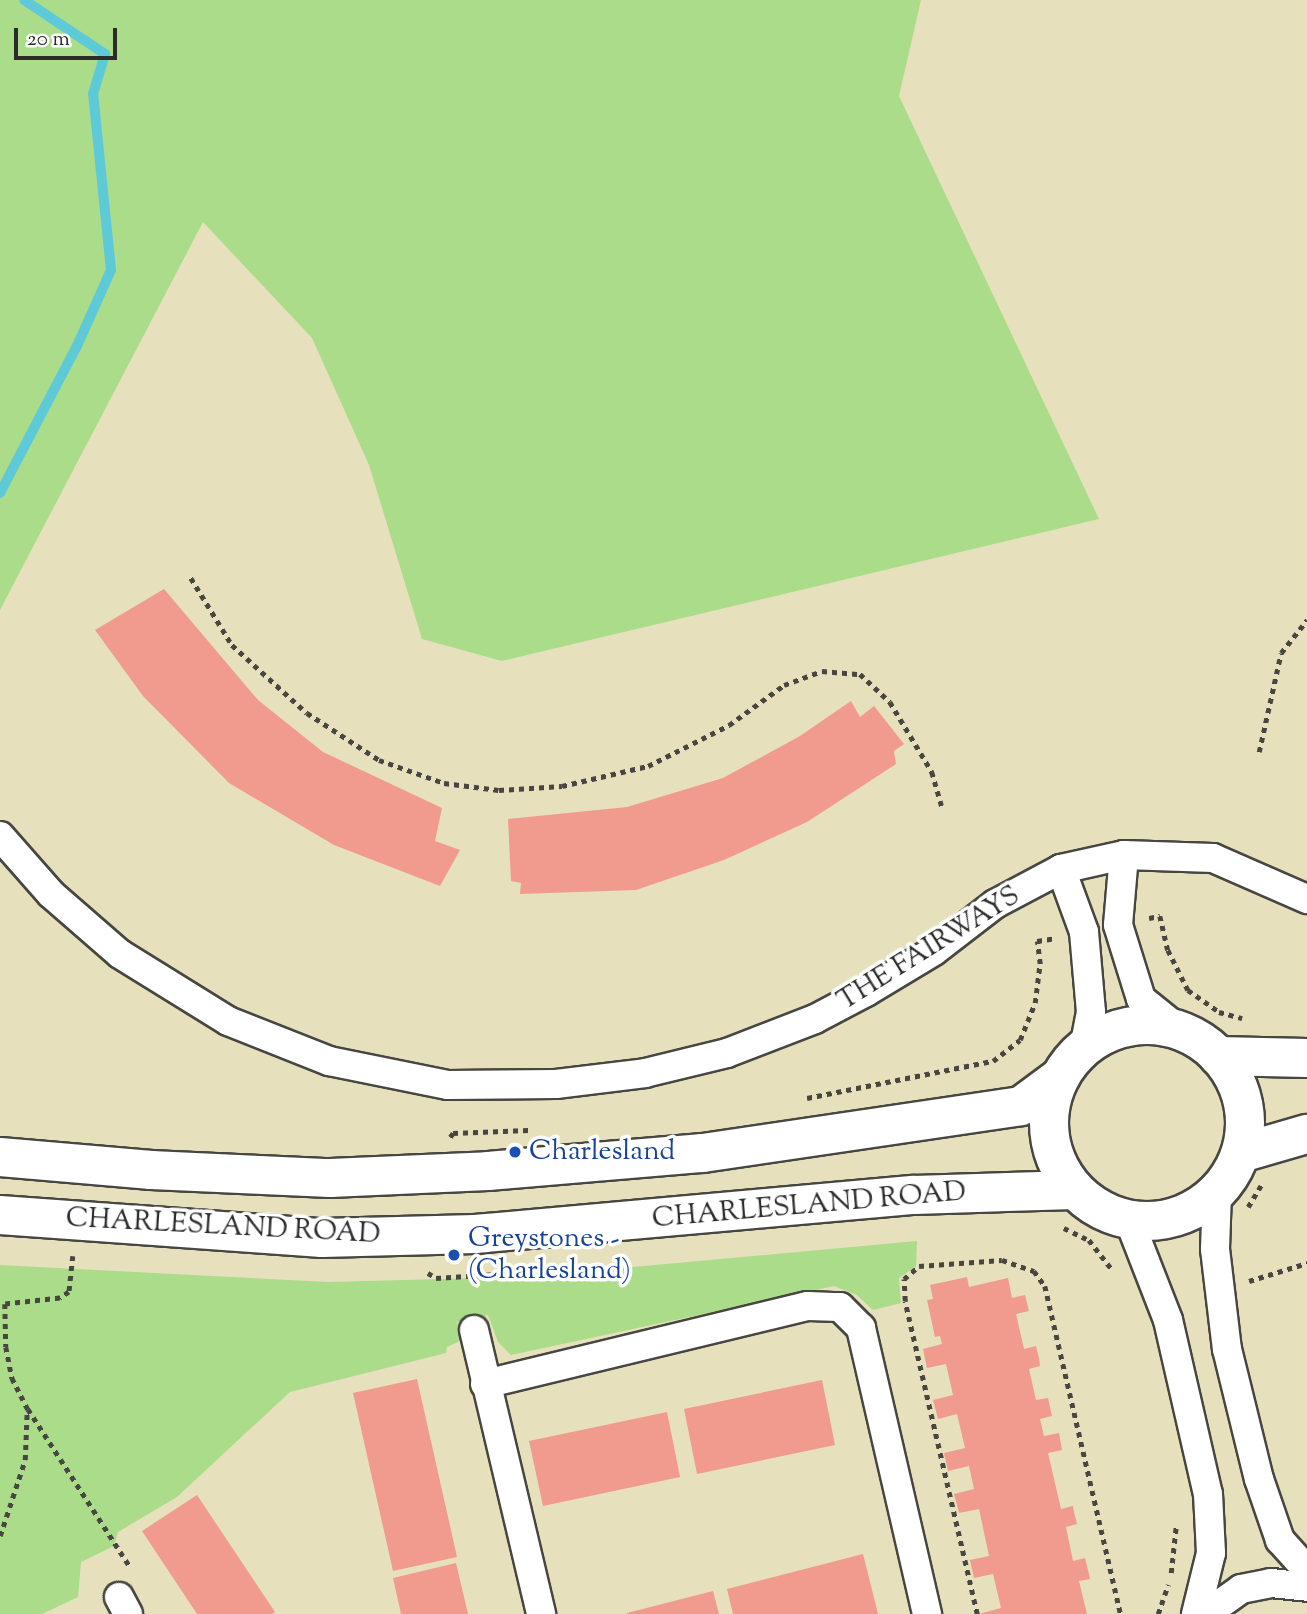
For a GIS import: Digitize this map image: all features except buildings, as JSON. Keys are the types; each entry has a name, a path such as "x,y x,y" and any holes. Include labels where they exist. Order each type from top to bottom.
{"main road":[{"path":"1254,1164 1244,1108 1232,1074 1219,1056 1181,1031 1157,1025 1124,1027 1084,1047 1060,1076 1049,1124 1055,1157 1074,1189 1106,1212 1129,1220 1169,1219 1195,1209 1229,1206 1254,1164 1307,1134"},
{"path":"1219,1056 1307,1058"},
{"name":"CHARLESLAND ROAD","path":"0,1157 151,1170 330,1178 488,1171 703,1153 1021,1106 1060,1076"},
{"name":"CHARLESLAND ROAD","path":"0,1215 322,1238 475,1234 914,1195 1074,1189"}],"street":[{"name":"THE FAIRWAYS","path":"0,836 51,894 120,954 228,1021 329,1061 448,1085 555,1084 645,1073 727,1053 815,1019 866,992 934,951 995,904 1061,869 1124,855 1213,858 1307,899"},
{"path":"1124,855 1118,925 1141,999 1181,1031"},
{"path":"1061,869 1084,932 1091,1012 1084,1047"},
{"path":"1229,1206 1214,1249 1227,1349 1259,1479 1280,1540 1307,1570"},
{"path":"1129,1220 1168,1320 1208,1494 1211,1553 1196,1614"},
{"path":"485,1384 808,1306 840,1307 860,1328 927,1614"},
{"path":"474,1330 541,1614"},
{"path":"1206,1614 1241,1589 1271,1583 1307,1587"}],"path":[{"path":"191,578 232,645 307,713 379,760 444,783 499,790 562,786 648,766 729,725 784,685 822,671 860,674 890,702 932,772 942,808"},
{"path":"1259,752 1281,653 1307,620"},
{"path":"1229,1206 1254,1164"},
{"path":"74,1250 69,1292 60,1298 5,1304 8,1357 27,1409 142,1586 124,1606"},
{"path":"977,1614 905,1301 904,1279 919,1266 1002,1260 1034,1271 1045,1286 1121,1614"},
{"path":"1245,1282 1307,1264"},
{"path":"1244,1270 1245,1291"},
{"path":"0,1535 25,1460 27,1409"}],"green space":[{"path":"0,0 921,0 899,96 1099,519 502,661 422,639 369,465 312,338 203,222 0,610"},
{"path":"917,1241 916,1266 899,1278 901,1303 873,1310 857,1295 834,1286 511,1355 498,1342 488,1315 457,1322 460,1341 447,1347 446,1353 290,1392 177,1497 118,1532 114,1546 81,1562 78,1597 42,1614 0,1614 0,1265 328,1282 524,1277"}],"waterway":[{"path":"0,493 77,346 111,270 93,94 105,54 24,0"}],"place":[{"name":"Charlesland","path":"515,1152"},
{"name":"Greystones - (Charlesland)","path":"454,1255"}]}
